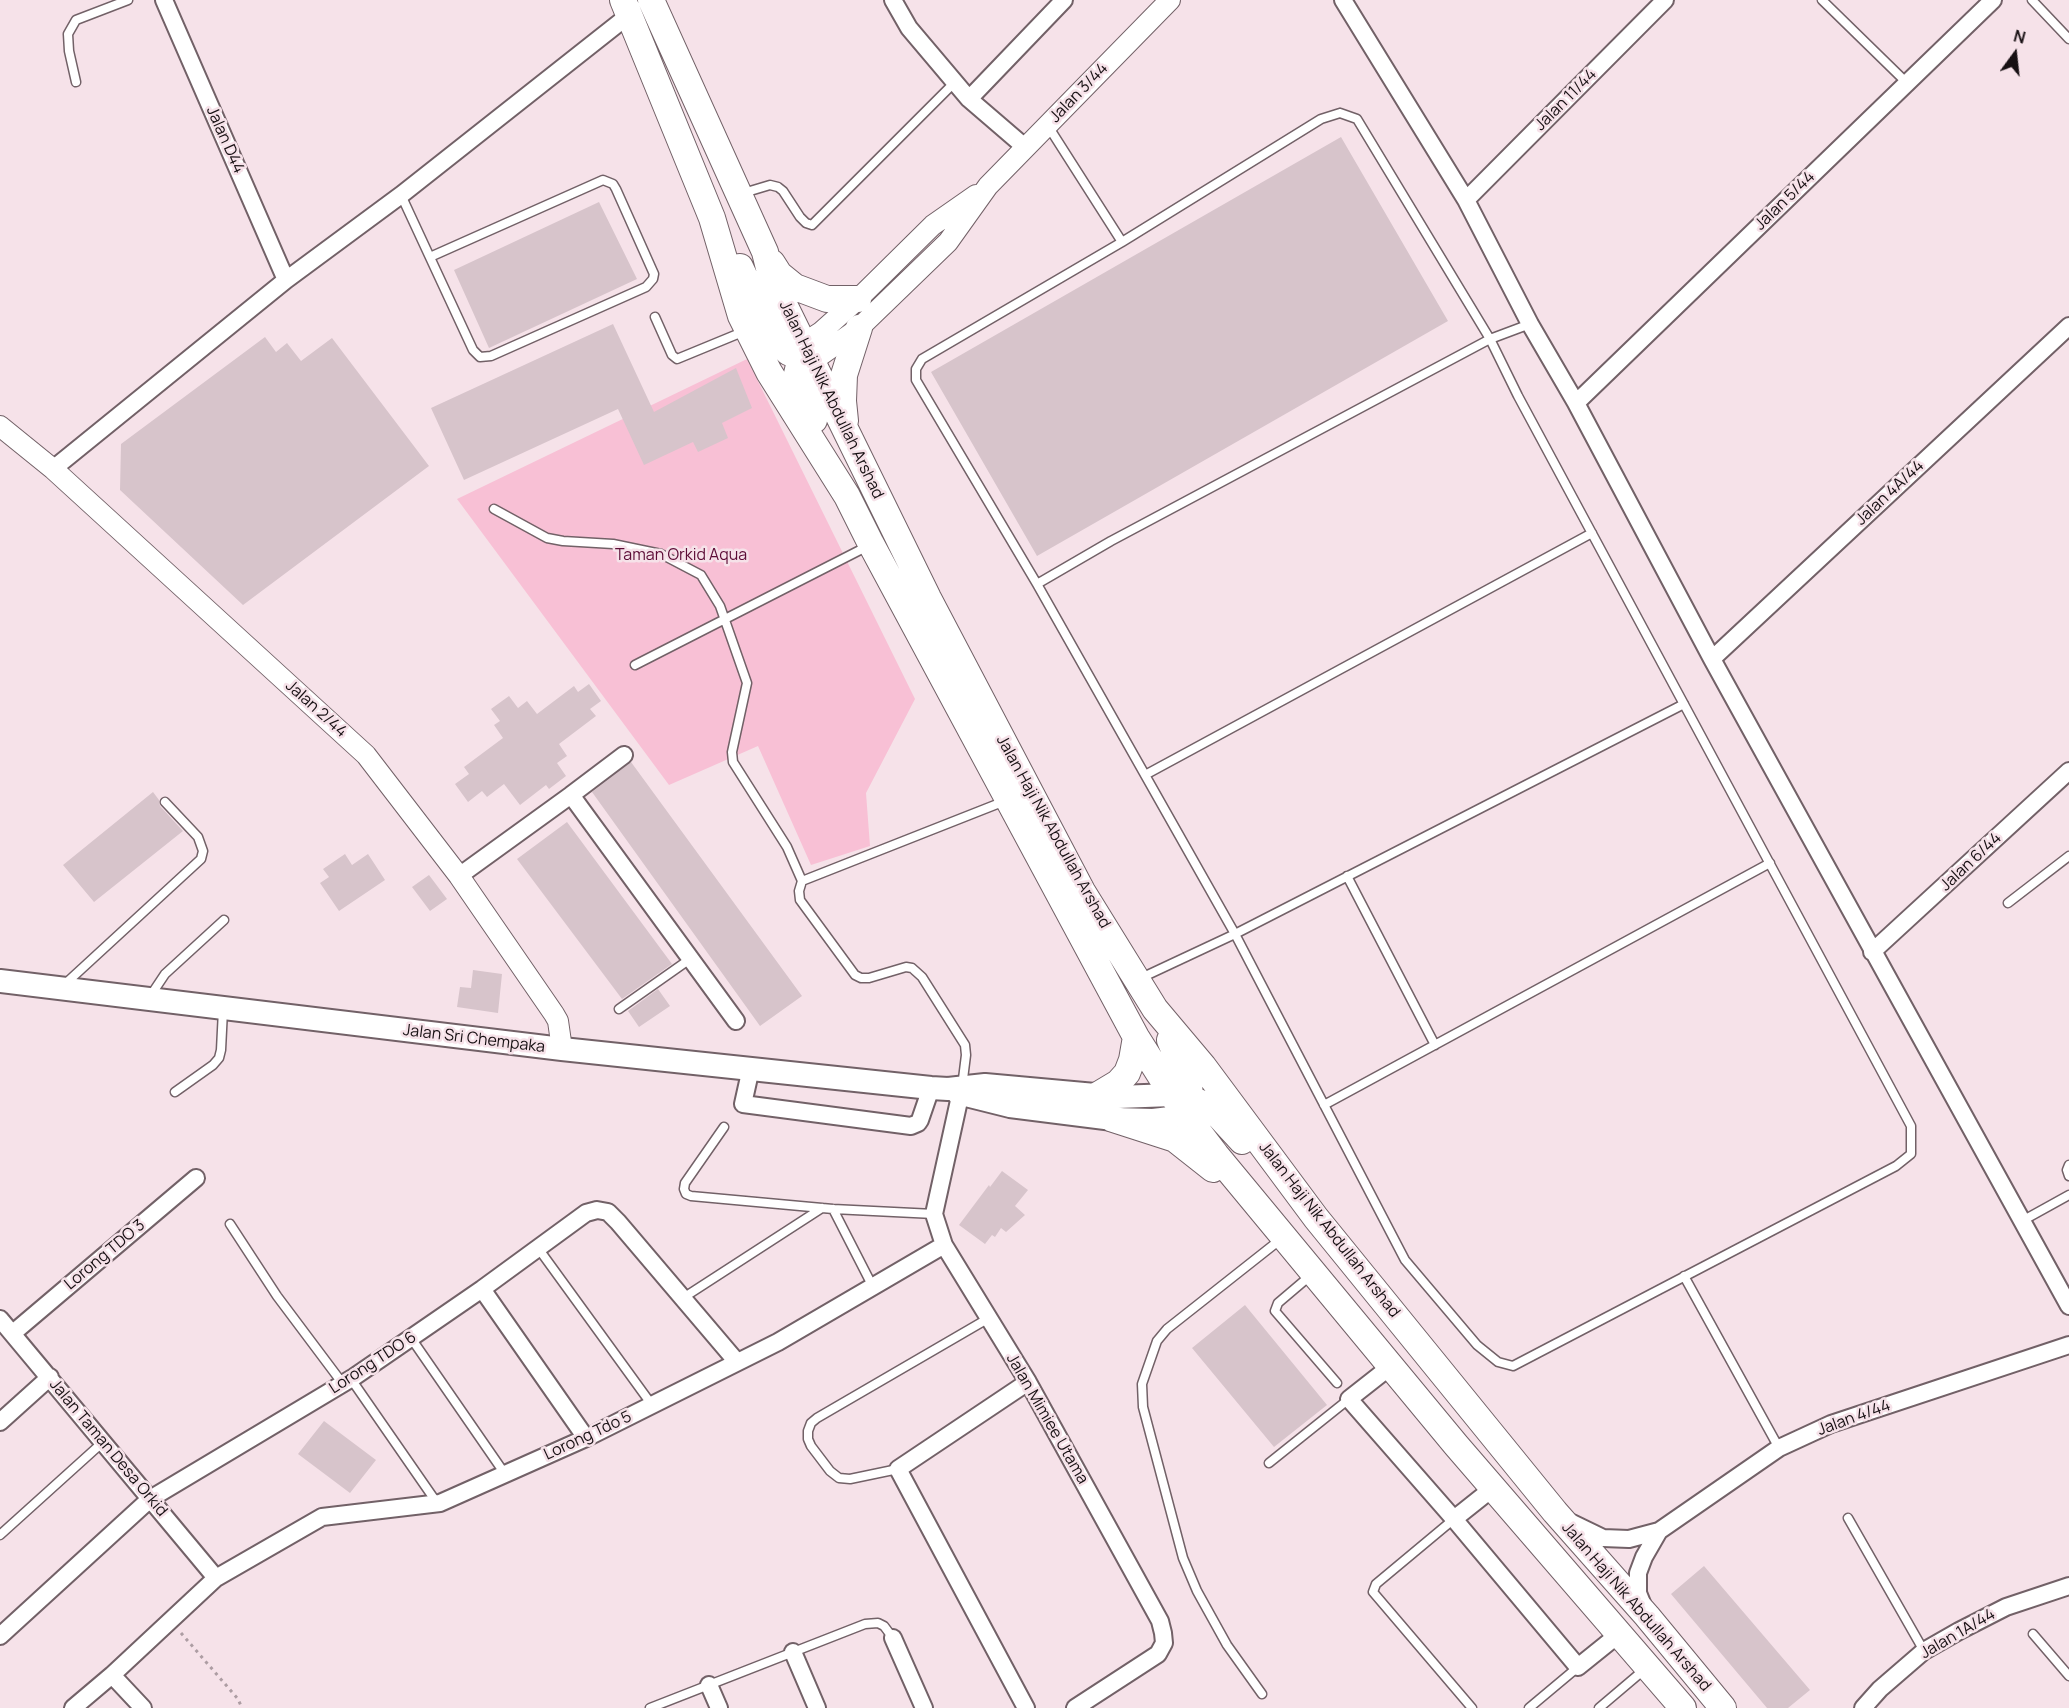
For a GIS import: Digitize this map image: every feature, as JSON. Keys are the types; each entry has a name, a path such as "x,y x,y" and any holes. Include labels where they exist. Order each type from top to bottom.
{"main road":[{"name":"Jalan Haji Nik Abdullah Arshad","path":"651,0 765,252 772,280 805,354 928,598 1082,891 1155,1009 1203,1066 1316,1218 1555,1512 1647,1616 1723,1708"},
{"name":"Jalan Haji Nik Abdullah Arshad","path":"626,8 712,218 741,316 769,372 847,496 1136,1037 1257,1206 1493,1488 1683,1708"},
{"path":"712,218 727,239 769,329 788,352 805,354 797,374 802,395 817,427 837,482"},
{"path":"765,252 779,274 795,287 827,299 858,299"},
{"path":"847,436 843,400 844,375 859,328"},
{"name":"Jalan Sri Chempaka","path":"0,981 562,1049 950,1089"},
{"path":"950,1089 1010,1106 1113,1119 1170,1118 1182,1102 1189,1084 1155,1009"},
{"path":"1098,1095 1118,1083 1127,1072 1132,1060 1136,1037"},
{"path":"950,1089 985,1085 1011,1086 1182,1102 1219,1116 1316,1218"},
{"path":"1113,1119 1175,1139 1257,1206"}],"street":[{"name":"Jalan D44","path":"164,0 286,280"},
{"path":"893,0 909,28 969,99 1026,148"},
{"path":"969,99 1064,0"},
{"name":"Jalan 3/44","path":"805,354 859,328 948,242 988,186 1170,0"},
{"path":"1343,0 1466,200 1530,324 1576,403 1712,659 2069,1306"},
{"name":"Jalan 11/44","path":"1466,200 1665,0"},
{"name":"Jalan 5/44","path":"1576,403 1994,0"},
{"path":"53,470 286,280 401,195 626,8"},
{"name":"Jalan 3/44","path":"805,354 821,332 933,225 988,186"},
{"name":"Jalan 4A/44","path":"1712,659 2069,326"},
{"name":"Jalan 2/44","path":"0,426 53,470 366,755 459,876 554,1014 558,1021 562,1049"},
{"path":"459,876 624,755"},
{"name":"Jalan 6/44","path":"1872,952 2069,771"},
{"path":"571,795 736,1022"},
{"path":"751,1068 743,1104 911,1126 918,1123 950,1089"},
{"path":"934,1214 950,1089"},
{"name":"Lorong TDO 3","path":"13,1333 196,1178"},
{"name":"Lorong TDO 6","path":"0,1636 150,1499 347,1382 482,1289 586,1213 597,1210 608,1212 683,1298"},
{"name":"Jalan Mimiee Utama","path":"934,1214 944,1245 1028,1383 1160,1622 1164,1643 1158,1654 1075,1708"},
{"name":"Lorong Tdo 5","path":"73,1708 112,1675 216,1578 321,1517 437,1503 505,1474 586,1438 778,1342 944,1245"},
{"path":"482,1289 586,1438"},
{"path":"683,1298 737,1362"},
{"name":"Jalan Taman Desa Orkid","path":"0,1319 216,1578"},
{"name":"Jalan 4/44","path":"1659,1531 1779,1448 1831,1424 2069,1345"},
{"path":"1390,1366 1349,1399 1454,1519 1578,1668 1619,1634"},
{"path":"0,1422 50,1377"},
{"path":"1026,1708 898,1469 1028,1383"},
{"path":"1454,1519 1493,1488"},
{"path":"1555,1512 1582,1529 1603,1538 1629,1539 1659,1531"},
{"path":"1647,1616 1638,1593 1638,1573 1659,1531"},
{"name":"Jalan 1A/44","path":"1863,1708 1880,1689 1924,1651 1959,1630 2006,1607 2069,1586"},
{"path":"893,1638 924,1708"},
{"path":"793,1652 817,1708"},
{"path":"112,1675 143,1708"},
{"path":"709,1685 719,1708"}],"lane":[{"path":"76,82 69,51 68,34 76,20 128,0"},
{"path":"1821,0 1907,83"},
{"path":"2031,0 2069,39"},
{"path":"739,194 770,185 778,187 800,217 812,225 954,82"},
{"path":"1340,113 1357,118 1490,339 1518,396 1911,1126 1911,1154 1896,1166 1513,1366 1498,1362 1477,1345 1405,1260 1235,934 1037,584 916,380 916,369 922,359 1122,242 1322,119 1340,113"},
{"path":"1047,126 1122,242"},
{"path":"401,195 473,350 480,357 486,358 646,287 654,274 616,189 613,184 603,180 430,257"},
{"path":"655,316 672,355 677,359 748,330"},
{"path":"1037,584 1121,536 1490,339 1530,324"},
{"path":"494,509 547,538 613,544 664,554 701,575 720,606 747,687 732,752 733,762 787,847 802,881 799,896 802,904 855,975 869,978 906,967 912,968 922,977 965,1045 966,1066 950,1089"},
{"path":"1145,775 1592,533"},
{"path":"635,665 871,544"},
{"path":"1137,979 1235,934 1684,704"},
{"path":"802,881 1008,800"},
{"path":"62,987 201,859 203,851 198,837 165,802"},
{"path":"2008,903 2069,856"},
{"path":"1324,1106 1770,863"},
{"path":"1347,876 1435,1045"},
{"path":"149,998 165,974 224,920"},
{"path":"619,1009 690,959"},
{"path":"175,1092 213,1065 219,1058 223,1007"},
{"path":"724,1127 685,1183 686,1194 833,1209 934,1214"},
{"path":"2069,1164 2067,1170 2069,1176"},
{"path":"2022,1221 2069,1195"},
{"path":"683,1298 822,1208"},
{"path":"833,1209 873,1287"},
{"path":"230,1224 277,1296 347,1382 437,1503"},
{"path":"1262,1694 1227,1645 1197,1591 1184,1557 1143,1407 1142,1384 1157,1341 1167,1329 1283,1237"},
{"path":"538,1248 652,1405"},
{"path":"1313,1273 1278,1303 1275,1311 1337,1383"},
{"path":"1684,1276 1779,1448"},
{"path":"898,1469 850,1479 839,1478 830,1471 808,1439 811,1424 817,1418 988,1318"},
{"path":"411,1338 505,1474"},
{"path":"1269,1463 1349,1399"},
{"path":"0,1535 103,1442"},
{"path":"1848,1518 1924,1651"},
{"path":"1454,1519 1376,1584 1373,1592 1472,1708"},
{"path":"650,1708 872,1622 884,1626 893,1638"},
{"path":"2033,1634 2069,1676"},
{"path":"1599,1708 1647,1667"},
{"path":"1529,1708 1578,1668"}],"path":[{"path":"170,1621 238,1699 242,1708"}],"green space":[{"name":"Taman Orkid Aqua","path":"747,359 915,699 866,793 870,846 811,865 758,746 669,785 457,499"}],"building":[{"path":"1341,137 1448,321 1037,556 931,372"},
{"path":"599,202 637,279 489,348 454,270"},
{"path":"613,324 654,412 736,368 752,408 722,423 728,438 698,452 693,442 644,465 618,409 464,480 431,408"},
{"path":"265,337 276,352 287,343 301,361 332,338 429,466 243,605 120,490 121,444"},
{"path":"589,684 601,701 590,709 596,716 559,744 567,756 557,763 566,776 549,789 546,785 520,805 504,784 487,797 482,791 468,802 455,784 469,774 464,767 503,738 494,725 500,721 491,709 509,696 518,708 527,701 537,714 574,686 578,692"},
{"path":"631,762 802,996 760,1026 592,792"},
{"path":"153,792 160,806 183,831 94,902 63,865"},
{"path":"567,822 672,964 622,999 517,859"},
{"path":"345,854 352,865 368,854 385,880 339,911 320,883 329,877 323,869"},
{"path":"429,875 447,899 430,911 412,887"},
{"path":"473,970 502,974 498,1013 457,1007 460,987 471,988"},
{"path":"658,989 670,1006 639,1027 628,1011"},
{"path":"1002,1171 1028,1190 1015,1206 1025,1215 1006,1232 1001,1228 995,1237 992,1235 985,1244 959,1225"},
{"path":"1245,1305 1327,1405 1274,1447 1192,1348"},
{"path":"324,1421 376,1460 350,1493 298,1454"},
{"path":"1704,1566 1810,1690 1788,1708 1767,1708 1671,1594"}]}
